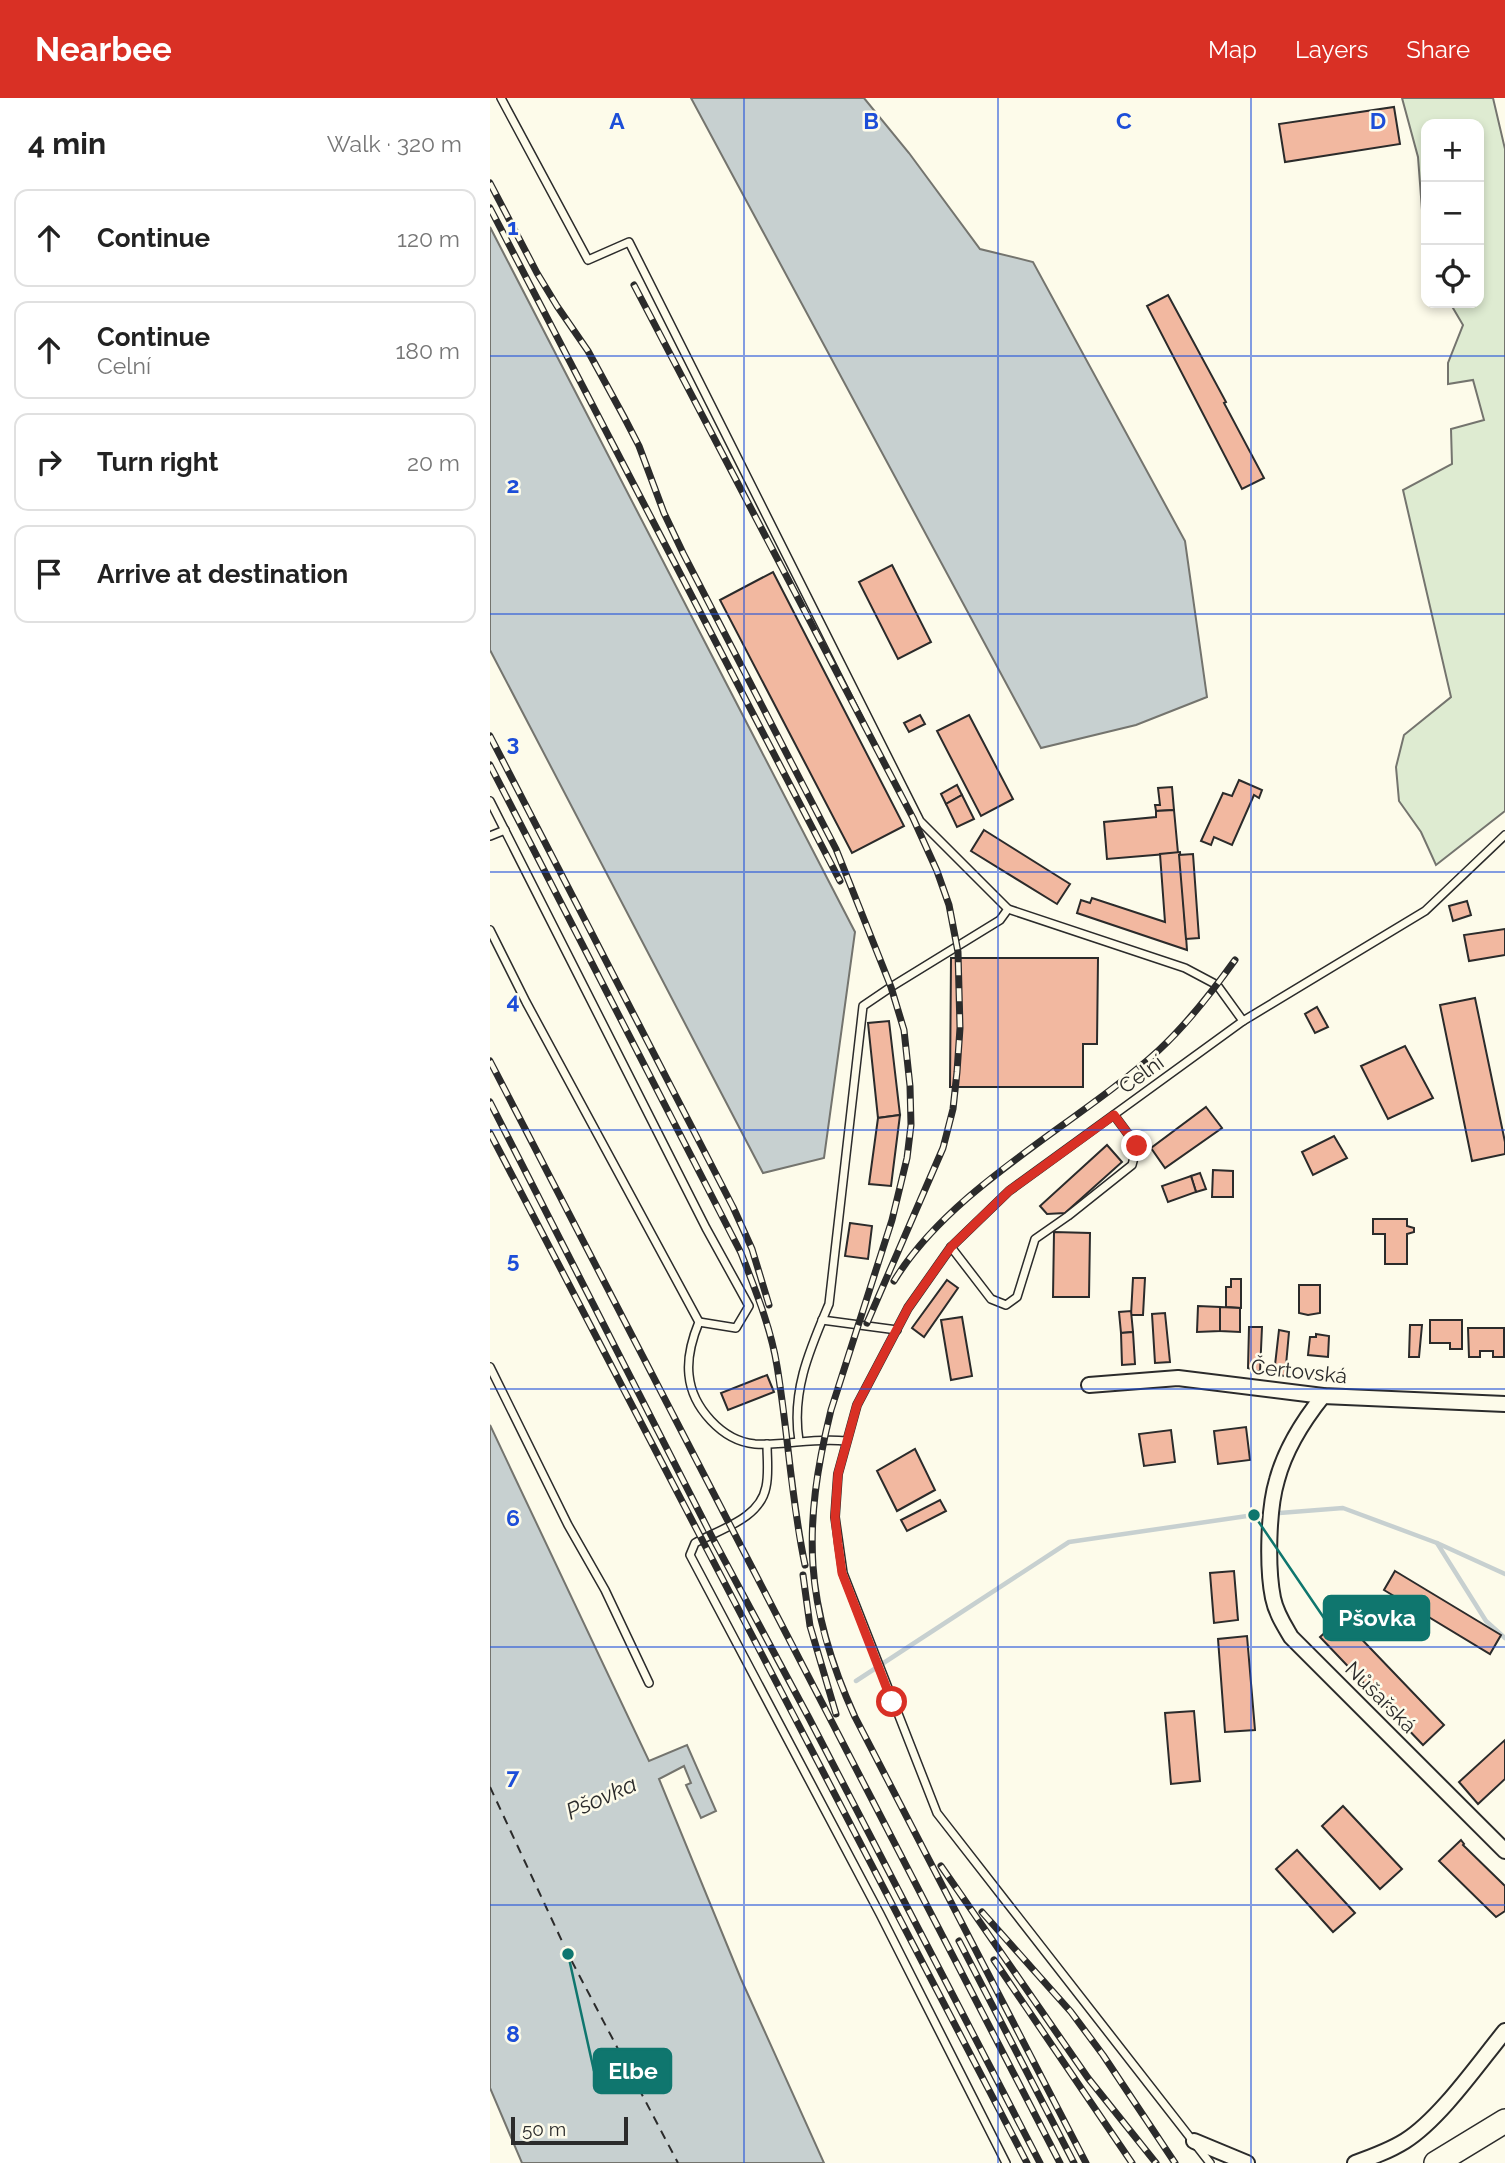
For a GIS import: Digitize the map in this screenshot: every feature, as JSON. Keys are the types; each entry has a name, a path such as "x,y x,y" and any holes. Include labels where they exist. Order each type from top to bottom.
{"main road":[{"path":"1436,2163 1505,2121"}],"street":[{"name":"Čertovská","path":"1089,1385 1178,1378 1323,1396 1505,1404"},
{"name":"Nůšařská","path":"1323,1396 1305,1420 1276,1481 1270,1554 1273,1600 1281,1621 1291,1637 1505,1852"},
{"path":"1355,2163 1406,2140 1428,2122 1505,2031"},
{"path":"1194,2141 1247,2163"}],"lane":[{"path":"501,98 588,260 629,242 920,821 1008,909 1185,968 1217,985 1243,1021"},
{"path":"490,801 706,1228 749,1306 736,1328 699,1322"},
{"path":"490,835 505,830"},
{"name":"Celní","path":"1210,2163 937,1813 842,1573 835,1517 838,1474 857,1405 908,1308 951,1247 1009,1191 1243,1021 1425,911 1505,835"},
{"path":"799,1441 796,1424 798,1391 829,1304 863,1006 1000,920 1008,909"},
{"path":"490,930 526,1002 699,1322"},
{"path":"951,1247 991,1299 1006,1305 1017,1297 1035,1239 1132,1165 1137,1146 1114,1115"},
{"path":"822,1320 897,1330"},
{"path":"699,1322 691,1342 689,1375 696,1398 712,1421 726,1434 745,1442 767,1444 824,1438 846,1441"},
{"path":"490,1367 568,1525 605,1590 649,1683"},
{"path":"767,1444 767,1484 761,1501 736,1522 695,1543 690,1555 874,1902 1006,2163"}],"green space":[{"path":"1402,98 1493,98 1505,149 1505,811 1436,865 1421,832 1399,801 1396,767 1404,735 1451,697 1403,490 1452,464 1451,429 1484,420 1473,380 1448,384 1448,363 1463,325 1453,308 1484,308 1484,119 1421,119 1421,197 1418,157"}],"water":[{"path":"691,98 864,98 909,153 980,249 1033,262 1185,541 1207,697 1136,725 1041,748"},
{"path":"490,227 855,932 824,1158 763,1173 490,650"},
{"path":"490,1425 649,1761 687,1745 716,1811 701,1818 686,1785 691,1783 684,1766 659,1779 741,1979 824,2163 522,2163 490,2088"}],"building":[{"path":"1394,107 1400,144 1285,162 1279,124"},
{"path":"1168,295 1264,478 1242,489 1147,306"},
{"path":"892,565 931,642 898,659 859,582"},
{"path":"773,572 904,826 852,853 720,600"},
{"path":"920,715 925,724 909,732 904,723"},
{"path":"969,715 1013,799 981,816 937,731"},
{"path":"1239,780 1262,790 1259,798 1254,795 1232,845 1214,837 1211,845 1201,841 1223,793 1232,796"},
{"path":"957,785 962,795 946,804 941,794"},
{"path":"1172,787 1174,810 1156,811 1155,805 1160,805 1158,788"},
{"path":"962,795 974,819 957,827 946,804"},
{"path":"1174,810 1178,853 1107,859 1104,822 1156,817 1156,811"},
{"path":"984,830 1070,884 1057,904 971,851"},
{"path":"1180,852 1187,950 1077,913 1081,900 1090,903 1092,898 1165,922 1160,854"},
{"path":"1193,854 1199,938 1186,939 1179,855"},
{"path":"1467,901 1471,915 1453,921 1449,906"},
{"path":"1505,929 1505,955 1469,961 1464,935"},
{"path":"951,958 1098,958 1097,1044 1083,1044 1083,1087 950,1087"},
{"path":"1475,998 1505,1142 1505,1154 1472,1161 1440,1005"},
{"path":"1317,1007 1328,1027 1315,1033 1305,1014"},
{"path":"889,1021 900,1115 878,1118 868,1023"},
{"path":"1405,1046 1433,1098 1388,1119 1361,1066"},
{"path":"1206,1107 1222,1128 1165,1168 1151,1148"},
{"path":"900,1115 891,1186 869,1184 878,1118"},
{"path":"1334,1136 1347,1158 1313,1175 1302,1152"},
{"path":"1107,1145 1122,1162 1065,1213 1047,1214 1040,1206"},
{"path":"1213,1170 1233,1171 1233,1197 1212,1197"},
{"path":"1200,1173 1206,1189 1196,1192 1191,1176"},
{"path":"1191,1176 1196,1192 1168,1202 1162,1186"},
{"path":"1373,1219 1407,1219 1407,1226 1414,1228 1414,1232 1407,1234 1407,1264 1385,1264 1385,1234 1373,1234"},
{"path":"850,1223 872,1226 868,1259 845,1256"},
{"path":"1054,1232 1090,1233 1089,1297 1053,1297"},
{"path":"1133,1278 1145,1278 1143,1315 1131,1315"},
{"path":"1231,1279 1241,1279 1241,1308 1226,1307 1226,1287 1231,1287"},
{"path":"947,1280 958,1288 924,1337 912,1328"},
{"path":"1299,1285 1320,1285 1320,1313 1299,1313"},
{"path":"1198,1306 1220,1307 1220,1331 1197,1332"},
{"path":"1220,1307 1240,1308 1240,1332 1220,1331"},
{"path":"1131,1311 1133,1332 1121,1333 1119,1312"},
{"path":"1165,1313 1170,1362 1155,1363 1152,1314"},
{"path":"962,1317 972,1376 951,1380 941,1320"},
{"path":"1430,1320 1462,1320 1462,1349 1450,1349 1450,1343 1430,1343"},
{"path":"1410,1325 1422,1325 1419,1357 1409,1357"},
{"path":"1249,1327 1262,1327 1260,1372 1248,1368"},
{"path":"1468,1328 1504,1328 1504,1357 1493,1357 1493,1351 1480,1351 1480,1357 1469,1357"},
{"path":"1279,1330 1289,1332 1285,1376 1274,1374"},
{"path":"1133,1332 1135,1364 1122,1365 1121,1333"},
{"path":"1316,1334 1329,1336 1328,1357 1308,1355 1310,1337 1316,1337"},
{"path":"767,1375 774,1392 728,1410 721,1393"},
{"path":"1246,1427 1250,1460 1218,1464 1214,1431"},
{"path":"1171,1430 1175,1462 1144,1466 1139,1434"},
{"path":"915,1449 935,1490 897,1511 877,1471"},
{"path":"940,1500 946,1511 907,1531 901,1520"},
{"path":"1234,1571 1238,1620 1214,1623 1210,1573"},
{"path":"1395,1571 1501,1635 1490,1654 1384,1590"},
{"path":"1349,1626 1444,1725 1423,1745 1320,1637 1329,1629 1337,1638"},
{"path":"1247,1636 1255,1730 1225,1732 1218,1639"},
{"path":"1194,1711 1200,1781 1171,1784 1165,1713"},
{"path":"1505,1740 1505,1779 1478,1804 1459,1782"},
{"path":"1343,1806 1402,1869 1380,1889 1322,1826"},
{"path":"1461,1840 1505,1886 1505,1911 1496,1917 1439,1861"},
{"path":"1297,1850 1355,1913 1333,1932 1276,1869"}],"waterway":[{"name":"Pšovka","path":"856,1681 1069,1542 1254,1515 1343,1508 1437,1543 1505,1574"},
{"path":"1437,1543 1486,1621 1505,1638"}],"ferry route":[{"path":"490,1787 568,1954 678,2163"}],"railway":[{"path":"490,183 537,273 588,351 624,417 639,446 664,513 683,553 836,849 891,987 904,1030 911,1125 907,1158 892,1220 831,1410 822,1452 812,1529 817,1602 838,1676 855,1717 1086,2163"},
{"path":"490,208 840,881"},
{"path":"634,285 913,818 949,905 958,952 960,1028 953,1109 943,1148 867,1323"},
{"path":"490,736 733,1207 752,1249 769,1305"},
{"path":"490,765 741,1253 771,1337 805,1565"},
{"path":"894,1281 919,1247 948,1215 1159,1050 1199,1007 1235,960"},
{"path":"490,1061 1060,2163"},
{"path":"490,1102 711,1535 1040,2163"},
{"path":"490,1133 1027,2163"},
{"path":"803,1575 810,1626 836,1714"},
{"path":"941,1866 1088,2078 1156,2163"},
{"path":"982,1912 1071,2012 1175,2163"},
{"path":"959,1941 1074,2163"},
{"path":"994,1960 1132,2163"}],"place":[{"name":"Pšovka","path":"1254,1515"},
{"name":"Elbe","path":"568,1954"}],"route":[{"path":"892,1702 842,1573 838,1544 835,1517 838,1474 857,1405 908,1308 951,1247 1009,1191 1114,1115 1137,1146"}]}
